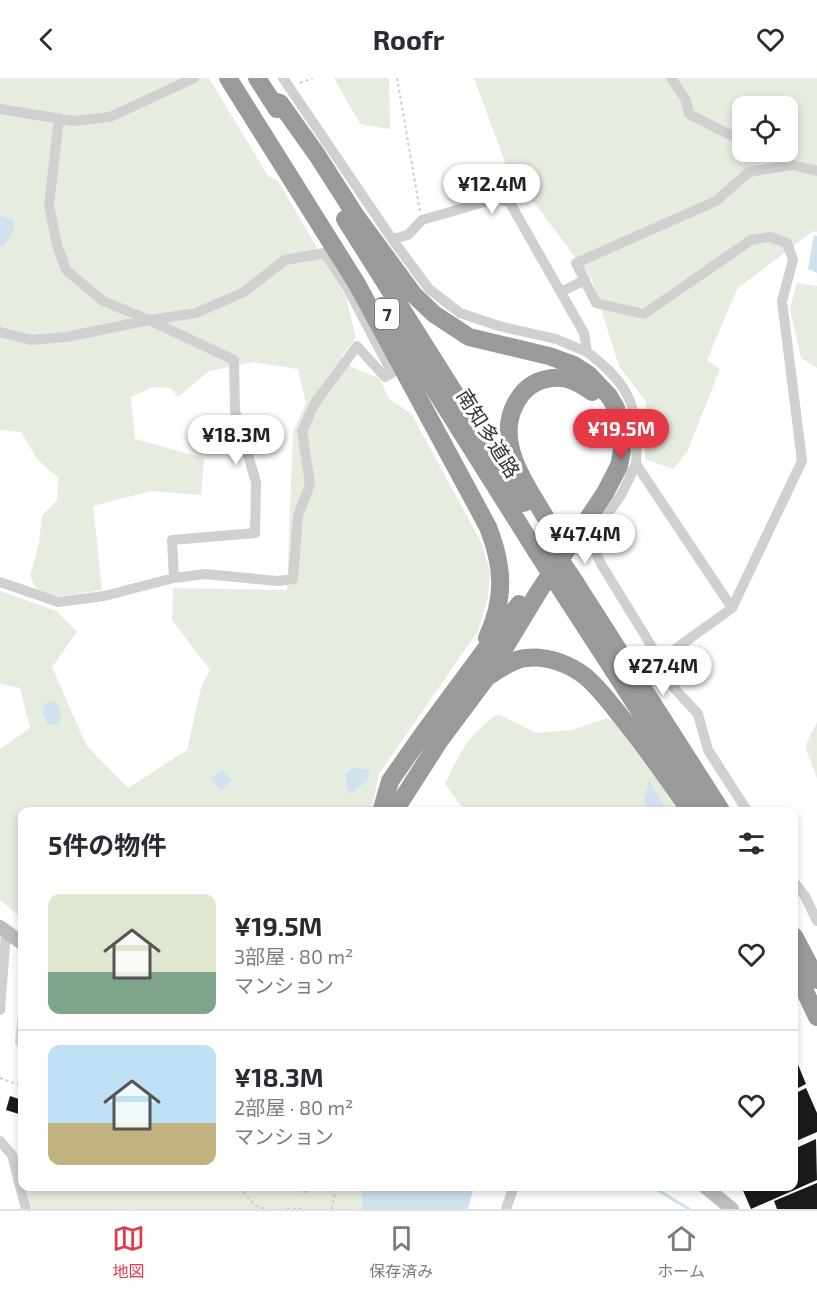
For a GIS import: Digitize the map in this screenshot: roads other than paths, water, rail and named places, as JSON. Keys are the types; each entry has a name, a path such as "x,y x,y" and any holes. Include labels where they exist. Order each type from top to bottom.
{"highway":[{"path":"228,78 357,284 488,527 501,568 500,592 495,616 475,661"},
{"name":"南知多道路","path":"237,78 544,538"},
{"name":"南知多道路","path":"257,78 544,538 719,807"},
{"path":"271,100 280,103 356,216 414,295 434,314 468,337 549,356 574,365 594,380 609,396 616,408 622,437 619,466 589,520 539,591 487,677 440,740 397,807"},
{"path":"382,807 390,781 579,519 606,473 611,432 605,411 594,393 576,380 557,377 532,384 517,400 510,417 509,431 514,461 544,538"},
{"name":"南知多道路","path":"572,582 702,807"},
{"path":"487,677 506,665 524,658 546,658 564,664 584,676 602,693 644,745 687,807"},
{"path":"798,944 817,980"},
{"path":"798,977 817,1017"}],"main road":[{"path":"3,930 18,940"},
{"path":"710,1191 732,1209"}],"street":[{"path":"671,78 686,100 689,114 732,136"},
{"path":"0,109 73,121 110,117 193,79"},
{"path":"286,82 392,239 429,289 460,313 499,326 556,339 587,352 609,369 624,386 632,404 637,442 636,464 620,497 602,520 594,536 593,547 600,564 660,660 674,688 698,714 708,750 745,807"},
{"path":"59,118 49,205 57,245 66,270 103,302 149,320 234,360 235,411 256,482 255,533 172,540 174,578"},
{"path":"786,162 817,171"},
{"path":"660,660 732,608 802,461 782,301 793,260 787,243 770,237 751,240 644,314 596,303 576,263 716,201 749,172 792,165"},
{"path":"392,239 408,235 422,219 498,198 510,203 584,333 587,352"},
{"path":"0,332 31,340 66,337 196,313 244,292 285,260 325,254 348,290 392,373 386,376 357,346 315,403 302,431 310,484 298,516 293,579 278,581 205,574 174,578 104,596 58,602 0,582"},
{"path":"561,292 585,280"},
{"path":"636,464 732,608"},
{"path":"798,888 817,921"},
{"path":"0,1010 3,930"},
{"path":"0,1141 12,1155 18,1178"},
{"path":"21,1191 26,1209"},
{"path":"506,1209 512,1191"}],"water":[{"path":"0,216 14,220 14,229 4,246 0,246"},
{"path":"814,235 817,236 817,273 808,269"},
{"path":"51,701 58,705 62,718 57,725 48,725 43,713 44,704"},
{"path":"353,768 370,770 368,780 351,794 346,788 346,774"},
{"path":"222,769 232,780 221,791 211,778"},
{"path":"649,781 665,807 647,807 644,802"},
{"path":"18,1015 18,1048 15,1042"},
{"path":"362,1191 473,1191 468,1209 362,1209"}],"waterway":[{"path":"659,1191 689,1209"}]}
